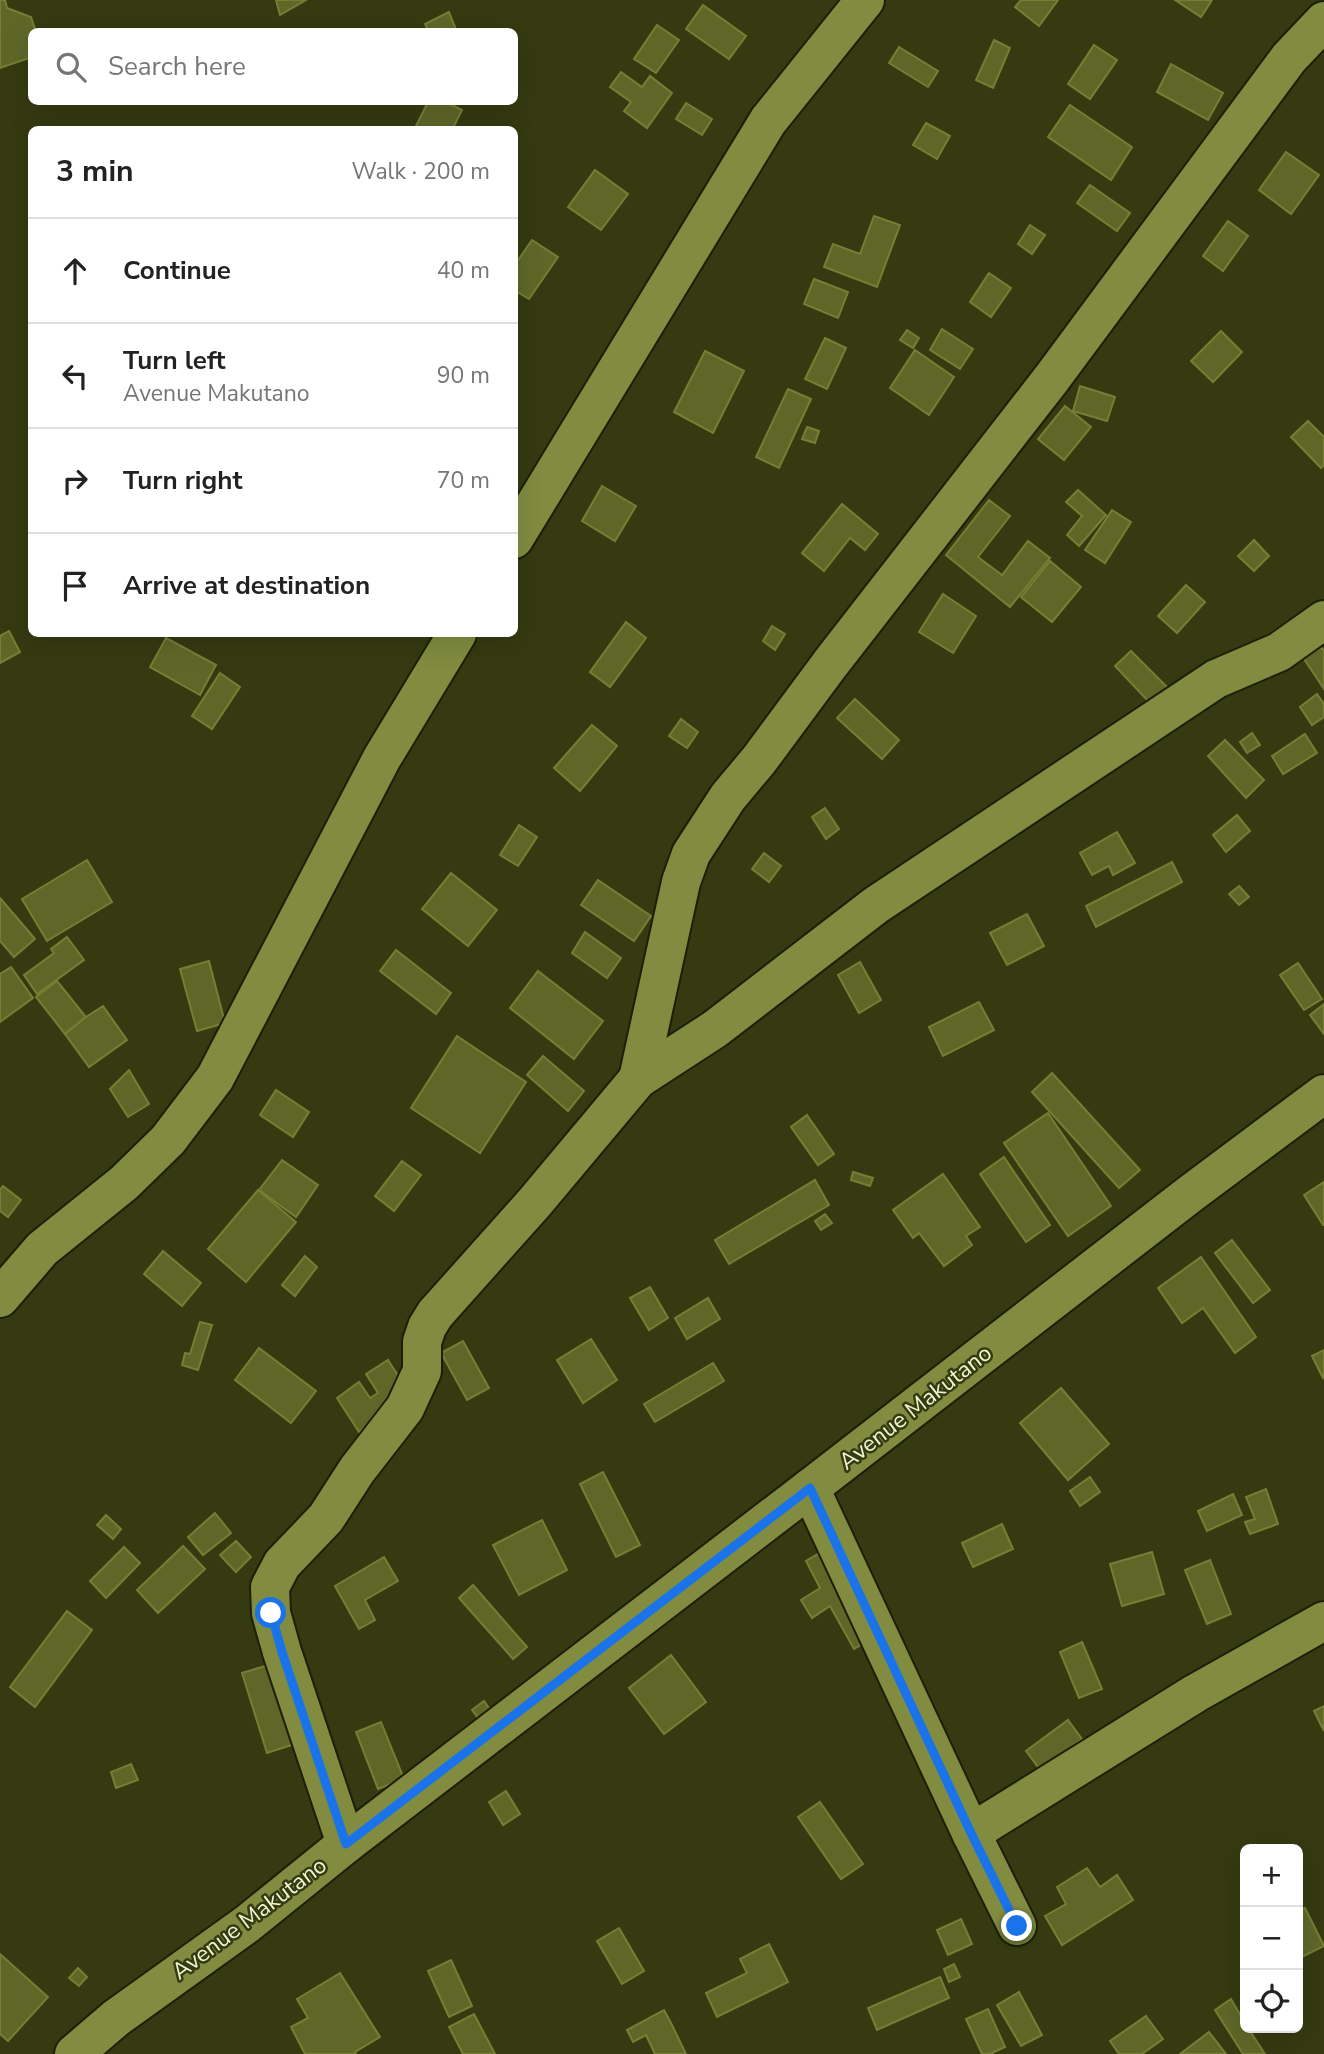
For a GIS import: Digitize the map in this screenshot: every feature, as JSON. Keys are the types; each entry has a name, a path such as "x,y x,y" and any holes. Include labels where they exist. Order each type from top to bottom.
{"street":[{"path":"518,532 768,121 865,0"},
{"path":"638,1079 681,882 691,854 704,830 1036,399 1289,58 1324,20"},
{"path":"346,1844 282,1652 271,1613 270,1587 282,1564 326,1518 357,1470 405,1408 422,1371 422,1342 435,1314 535,1202 638,1079 715,1029 876,905 922,874 1216,678 1279,652 1324,620"},
{"path":"0,1298 42,1249 124,1183 168,1140 215,1078 382,758 455,637"},
{"name":"Avenue Makutano","path":"74,2054 116,2018 247,1924 346,1844 1190,1194 1324,1094"},
{"path":"810,1488 1017,1926"},
{"path":"971,1833 1196,1693 1324,1621"}],"building":[{"path":"0,0 5,0 7,8 31,17 35,28 28,28 28,58 0,68"},
{"path":"276,0 306,0 280,15"},
{"path":"1021,0 1058,0 1039,26 1015,7"},
{"path":"1175,0 1212,0 1201,17"},
{"path":"703,5 746,36 729,59 686,29"},
{"path":"449,12 455,28 427,28 425,24"},
{"path":"657,25 679,40 656,73 634,59"},
{"path":"994,40 1010,48 993,88 976,80"},
{"path":"1094,45 1117,60 1090,99 1068,84"},
{"path":"899,47 938,71 928,87 889,63"},
{"path":"1171,64 1223,93 1208,120 1157,92"},
{"path":"621,72 642,87 650,76 672,93 647,128 624,111 631,102 610,87"},
{"path":"686,103 712,119 702,135 676,119"},
{"path":"426,105 452,105 462,110 454,126 416,126"},
{"path":"1070,105 1132,147 1111,180 1048,137"},
{"path":"926,123 950,136 937,159 913,145"},
{"path":"1286,152 1319,175 1291,214 1259,190"},
{"path":"595,170 628,194 601,230 568,207"},
{"path":"1090,185 1130,213 1117,231 1077,203"},
{"path":"874,216 900,225 877,287 824,267 833,244 860,254"},
{"path":"1228,221 1248,236 1223,271 1203,256"},
{"path":"1030,225 1045,235 1032,254 1018,244"},
{"path":"532,240 558,257 529,299 518,292 518,260"},
{"path":"989,273 1011,288 991,317 970,302"},
{"path":"814,279 848,292 838,318 804,304"},
{"path":"942,329 973,349 960,369 930,350"},
{"path":"907,330 919,338 913,348 900,340"},
{"path":"1221,331 1242,352 1213,382 1191,361"},
{"path":"825,338 846,348 827,389 805,379"},
{"path":"915,350 954,377 929,415 890,388"},
{"path":"705,351 744,371 713,433 674,412"},
{"path":"1080,386 1115,397 1107,421 1073,411"},
{"path":"788,389 811,399 779,468 756,457"},
{"path":"1065,406 1091,427 1064,460 1038,439"},
{"path":"1308,421 1324,437 1324,465 1321,468 1291,437"},
{"path":"807,427 819,431 815,443 802,439"},
{"path":"602,486 636,506 615,541 582,521"},
{"path":"1078,490 1106,515 1079,546 1067,535 1082,516 1066,502"},
{"path":"989,500 1010,516 978,557 1002,575 1028,541 1050,558 1010,607 946,555"},
{"path":"842,504 878,534 865,550 850,538 824,571 802,553"},
{"path":"1112,510 1131,522 1105,563 1085,550"},
{"path":"1254,540 1269,556 1254,571 1238,556"},
{"path":"1050,561 1081,587 1052,622 1021,597"},
{"path":"1186,585 1205,602 1177,633 1158,616"},
{"path":"943,594 976,616 953,653 919,632"},
{"path":"626,622 646,638 610,687 590,672"},
{"path":"772,626 785,634 775,650 763,641"},
{"path":"9,631 20,652 0,663 0,636"},
{"path":"166,638 216,665 200,695 150,667"},
{"path":"1321,647 1324,651 1324,689 1304,659"},
{"path":"1131,651 1169,689 1152,705 1115,666"},
{"path":"220,673 240,687 212,729 192,716"},
{"path":"1317,694 1324,704 1324,717 1312,725 1300,707"},
{"path":"855,699 899,740 882,759 837,718"},
{"path":"681,719 698,732 687,748 669,736"},
{"path":"592,725 617,746 580,791 554,768"},
{"path":"1252,733 1260,745 1247,753 1240,742"},
{"path":"1305,734 1317,753 1283,774 1272,756"},
{"path":"1225,740 1264,780 1246,798 1208,756"},
{"path":"825,808 839,829 826,839 812,817"},
{"path":"1237,815 1250,831 1226,852 1213,835"},
{"path":"519,825 537,837 518,866 500,855"},
{"path":"1117,832 1135,863 1113,875 1109,866 1092,875 1080,853"},
{"path":"764,853 781,866 769,882 752,869"},
{"path":"87,860 112,902 47,941 22,899"},
{"path":"1172,862 1182,882 1096,927 1086,906"},
{"path":"451,873 497,910 468,946 422,909"},
{"path":"598,880 651,916 634,941 581,905"},
{"path":"1239,886 1249,897 1239,905 1229,894"},
{"path":"0,898 35,939 14,957 0,941"},
{"path":"1027,914 1044,946 1007,965 990,933"},
{"path":"585,932 621,958 607,978 572,953"},
{"path":"67,937 84,960 37,994 24,975 54,953 51,949"},
{"path":"396,950 451,993 436,1014 380,971"},
{"path":"209,961 225,1023 197,1031 180,969"},
{"path":"860,962 881,1000 859,1013 838,975"},
{"path":"1298,963 1322,999 1304,1010 1280,975"},
{"path":"11,967 33,998 0,1022 0,974"},
{"path":"538,971 603,1021 574,1059 510,1008"},
{"path":"57,981 86,1017 65,1034 36,997"},
{"path":"979,1002 994,1030 943,1056 929,1027"},
{"path":"1324,1004 1324,1034 1310,1015"},
{"path":"103,1006 127,1040 89,1067 65,1034"},
{"path":"457,1036 526,1082 480,1153 411,1108"},
{"path":"543,1056 584,1091 568,1111 527,1075"},
{"path":"129,1070 149,1104 128,1117 110,1089"},
{"path":"1052,1073 1140,1170 1119,1188 1032,1092"},
{"path":"276,1090 309,1112 293,1137 260,1115"},
{"path":"1048,1113 1111,1206 1068,1236 1004,1143"},
{"path":"807,1115 834,1154 818,1165 791,1127"},
{"path":"1004,1157 1050,1225 1026,1242 980,1174"},
{"path":"282,1160 318,1185 296,1217 259,1190"},
{"path":"402,1161 421,1175 394,1211 375,1196"},
{"path":"853,1172 873,1178 870,1186 851,1180"},
{"path":"943,1174 980,1227 966,1236 972,1245 944,1266 919,1233 913,1238 893,1210"},
{"path":"815,1180 829,1205 729,1264 715,1240"},
{"path":"1324,1182 1324,1224 1323,1225 1304,1195"},
{"path":"3,1186 21,1200 8,1217 0,1211 0,1190"},
{"path":"258,1190 296,1222 246,1282 208,1249"},
{"path":"825,1214 832,1223 821,1230 815,1221"},
{"path":"1232,1240 1270,1290 1253,1303 1215,1253"},
{"path":"163,1251 201,1283 182,1306 144,1274"},
{"path":"305,1256 317,1267 295,1296 282,1285"},
{"path":"1201,1257 1256,1337 1235,1353 1203,1308 1182,1323 1158,1288"},
{"path":"650,1287 668,1318 649,1330 630,1298"},
{"path":"708,1298 720,1319 687,1339 675,1318"},
{"path":"200,1322 212,1325 198,1370 182,1365 185,1353 190,1354"},
{"path":"591,1339 617,1380 583,1403 557,1360"},
{"path":"463,1341 489,1388 467,1400 441,1353"},
{"path":"259,1348 316,1391 291,1423 235,1380"},
{"path":"1324,1350 1324,1377 1323,1378 1312,1356"},
{"path":"388,1360 410,1394 359,1432 337,1398 359,1382 370,1398 378,1393 366,1374"},
{"path":"713,1363 724,1381 655,1422 644,1404"},
{"path":"1061,1388 1109,1444 1068,1480 1020,1423"},
{"path":"603,1472 640,1545 616,1557 580,1484"},
{"path":"1090,1477 1100,1492 1080,1506 1070,1491"},
{"path":"1266,1489 1278,1524 1250,1534 1245,1522 1255,1519 1246,1497"},
{"path":"1233,1494 1242,1515 1207,1531 1198,1511"},
{"path":"215,1513 231,1533 203,1555 188,1537"},
{"path":"106,1515 121,1529 113,1539 97,1525"},
{"path":"542,1520 567,1570 519,1595 493,1545"},
{"path":"1002,1524 1013,1549 973,1567 962,1543"},
{"path":"236,1541 251,1557 236,1572 220,1555"},
{"path":"183,1546 205,1569 158,1613 137,1590"},
{"path":"124,1547 140,1563 106,1598 90,1581"},
{"path":"825,1550 873,1638 854,1649 830,1606 812,1618 801,1600 820,1588 806,1561"},
{"path":"1152,1552 1164,1594 1122,1606 1110,1564"},
{"path":"384,1557 398,1581 365,1600 375,1620 359,1629 335,1586"},
{"path":"1210,1560 1231,1614 1207,1624 1185,1570"},
{"path":"473,1585 527,1647 513,1659 459,1598"},
{"path":"67,1611 92,1630 35,1707 10,1687"},
{"path":"1082,1642 1102,1689 1079,1698 1060,1652"},
{"path":"671,1655 706,1702 664,1734 629,1688"},
{"path":"285,1660 310,1739 267,1753 242,1673"},
{"path":"484,1701 501,1725 490,1734 472,1710"},
{"path":"1324,1706 1324,1731 1314,1711"},
{"path":"1068,1720 1082,1739 1041,1771 1026,1751"},
{"path":"381,1722 404,1779 378,1789 356,1732"},
{"path":"131,1764 138,1780 116,1788 111,1772"},
{"path":"506,1791 520,1814 503,1825 489,1802"},
{"path":"820,1802 863,1864 841,1879 798,1817"},
{"path":"1087,1868 1100,1887 1117,1875 1133,1900 1062,1945 1045,1916 1066,1904 1057,1887"},
{"path":"1305,1908 1324,1946 1303,1956"},
{"path":"961,1919 972,1944 948,1955 937,1930"},
{"path":"619,1928 644,1971 622,1984 597,1941"},
{"path":"769,1944 788,1982 717,2017 706,1993 747,1973 740,1959"},
{"path":"0,1954 48,1997 8,2041 0,2034"},
{"path":"451,1960 472,2006 449,2017 428,1971"},
{"path":"954,1964 960,1977 949,1982 944,1969"},
{"path":"78,1968 87,1977 79,1986 69,1978"},
{"path":"340,1973 380,2037 355,2052 356,2054 305,2054 291,2027 308,2018 297,1999"},
{"path":"940,1977 949,1998 877,2030 868,2008"},
{"path":"1019,1992 1042,2035 1021,2046 997,2005"},
{"path":"1231,1999 1240,2014 1240,2033 1251,2033 1265,2054 1243,2054 1215,2010"},
{"path":"988,2009 1005,2047 990,2054 982,2054 966,2019"},
{"path":"664,2010 686,2054 655,2054 646,2035 633,2042 627,2030"},
{"path":"474,2014 495,2054 463,2054 449,2027"},
{"path":"1146,2016 1163,2039 1142,2054 1119,2054 1110,2041"},
{"path":"1209,2032 1226,2054 1180,2054"}],"route":[{"path":"271,1613 346,1844 810,1488 1017,1926"}]}
